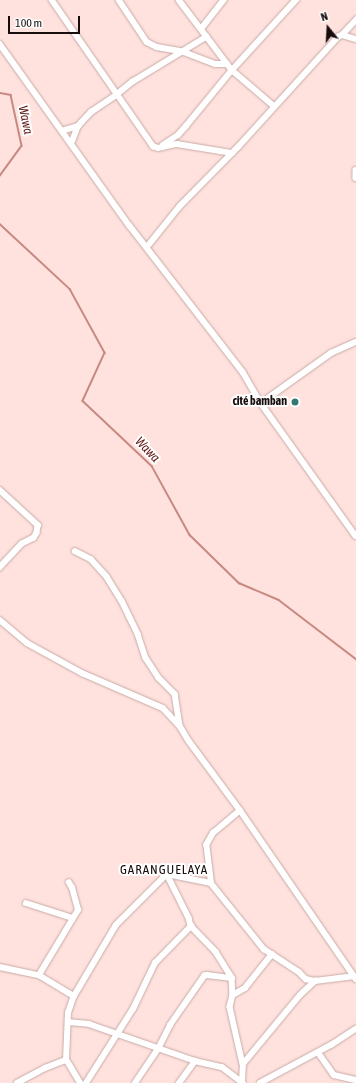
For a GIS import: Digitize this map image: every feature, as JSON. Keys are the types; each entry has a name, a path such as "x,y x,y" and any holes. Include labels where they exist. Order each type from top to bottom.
{"street":[{"path":"52,0 152,146 158,148 177,144 232,153"},
{"path":"119,0 148,42 157,47 184,52 215,64 227,64"},
{"path":"179,0 232,70 274,106"},
{"path":"201,29 224,0"},
{"path":"158,148 178,135 232,70 296,0"},
{"path":"147,247 180,206 232,153 274,106 356,20"},
{"path":"342,35 356,39"},
{"path":"71,144 78,126 91,112 132,82 184,52 206,37"},
{"path":"0,44 71,144 242,372 261,403 356,536"},
{"path":"62,131 78,126"},
{"path":"356,170 356,178"},
{"path":"261,403 331,353 356,342"},
{"path":"0,490 38,525 37,533 34,538 22,544 0,568"},
{"path":"75,551 90,559 107,577 122,601 138,634 146,658 159,678 175,694 180,726"},
{"path":"0,620 27,643 82,672 163,708 180,726 189,742 240,810 355,978"},
{"path":"240,810 212,832 206,845 211,882 258,943 299,972 306,979 315,981 355,978"},
{"path":"167,874 211,882"},
{"path":"167,874 189,918 191,926 216,952 232,978 233,995 230,1007 243,1064 243,1082"},
{"path":"80,1083 66,1060 68,1013 74,996 116,925 167,874"},
{"path":"39,975 78,910 72,888 69,883"},
{"path":"26,903 73,918"},
{"path":"86,1083 133,1010 155,963 191,926"},
{"path":"233,995 245,988 272,954"},
{"path":"0,967 39,975 74,996"},
{"path":"134,1083 158,1049 170,1026 204,976 207,975 232,978"},
{"path":"243,1064 300,995 315,981"},
{"path":"68,1022 89,1024 195,1061 222,1067 243,1082"},
{"path":"260,1083 318,1052 356,1029"},
{"path":"318,1052 334,1075 356,1080"},
{"path":"16,1083 45,1068 66,1060"},
{"path":"179,1083 195,1061"}],"waterway":[{"name":"Wawa","path":"0,93 11,95 22,146 0,176"},
{"name":"Wawa","path":"0,224 70,289 105,353 83,401 152,466 190,535 239,583 279,600 356,659"}],"place":[{"name":"cité bamban","path":"295,402"}],"district":[{"name":"GARANGUELAYA","path":"164,870"}]}
